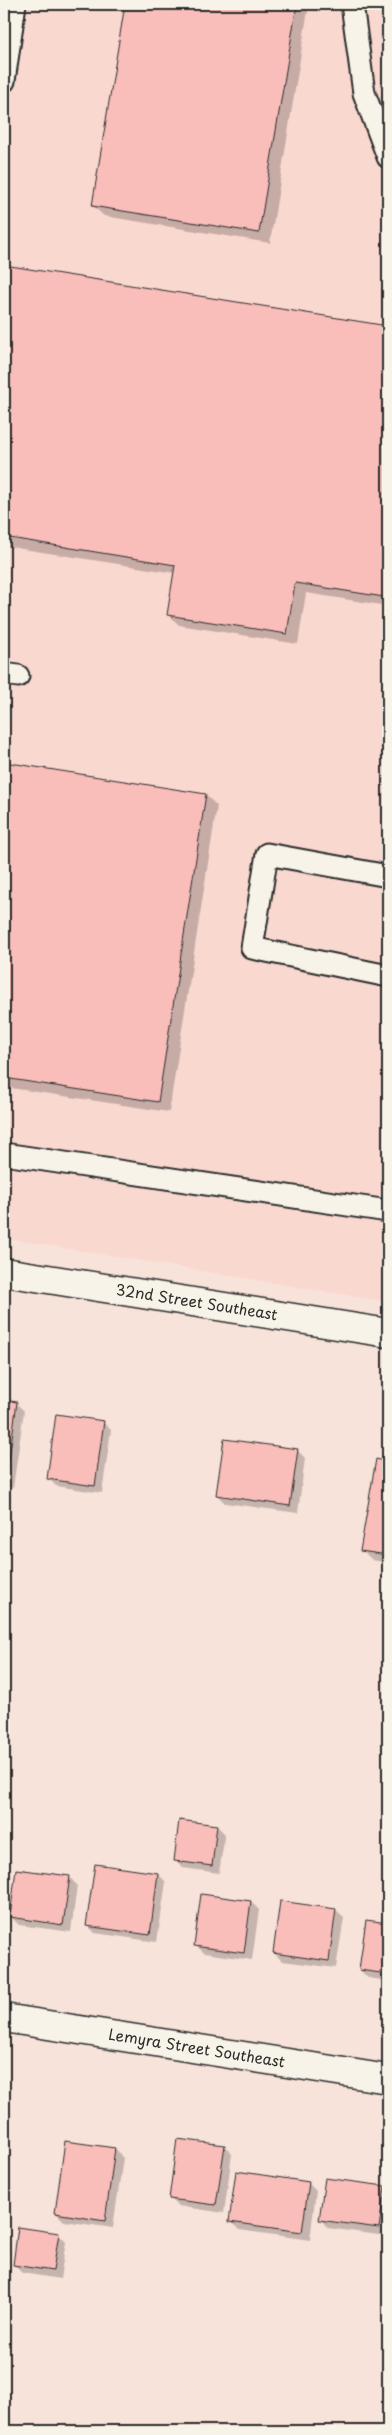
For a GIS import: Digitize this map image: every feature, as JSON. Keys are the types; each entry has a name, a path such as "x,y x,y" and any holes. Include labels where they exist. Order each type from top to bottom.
{"street":[{"name":"32nd Street Southeast","path":"4,1272 388,1333"},
{"name":"Lemyra Street Southeast","path":"4,2018 388,2079"}],"lane":[{"path":"4,81 15,4"},
{"path":"352,4 364,93 388,157"},
{"path":"388,876 267,854 252,948 388,976"},
{"path":"4,1154 388,1211"}],"shaded area":[{"path":"4,4 388,4 388,1302 4,1238"}],"building":[{"path":"125,4 297,4 259,233 92,206"},
{"path":"4,265 388,326 388,569 384,597 295,583 287,634 167,615 175,565 4,537"},
{"path":"4,762 206,794 158,1102 4,1078"},
{"path":"4,1400 17,1402 6,1480 4,1480"},
{"path":"56,1414 104,1421 95,1486 47,1479"},
{"path":"224,1439 298,1449 290,1506 216,1495"},
{"path":"376,1459 388,1462 388,1555 360,1551"},
{"path":"179,1820 217,1825 212,1866 174,1861"},
{"path":"95,1864 158,1873 150,1935 86,1926"},
{"path":"16,1869 70,1876 63,1925 10,1917"},
{"path":"201,1894 251,1901 244,1953 194,1946"},
{"path":"280,1901 336,1909 329,1961 273,1953"},
{"path":"366,1920 388,1923 388,1974 359,1970"},
{"path":"177,2139 225,2145 216,2205 169,2199"},
{"path":"65,2141 115,2148 105,2221 55,2213"},
{"path":"236,2171 309,2182 302,2232 229,2222"},
{"path":"325,2178 385,2186 379,2228 319,2220"},
{"path":"18,2227 59,2233 53,2271 13,2265"}]}
